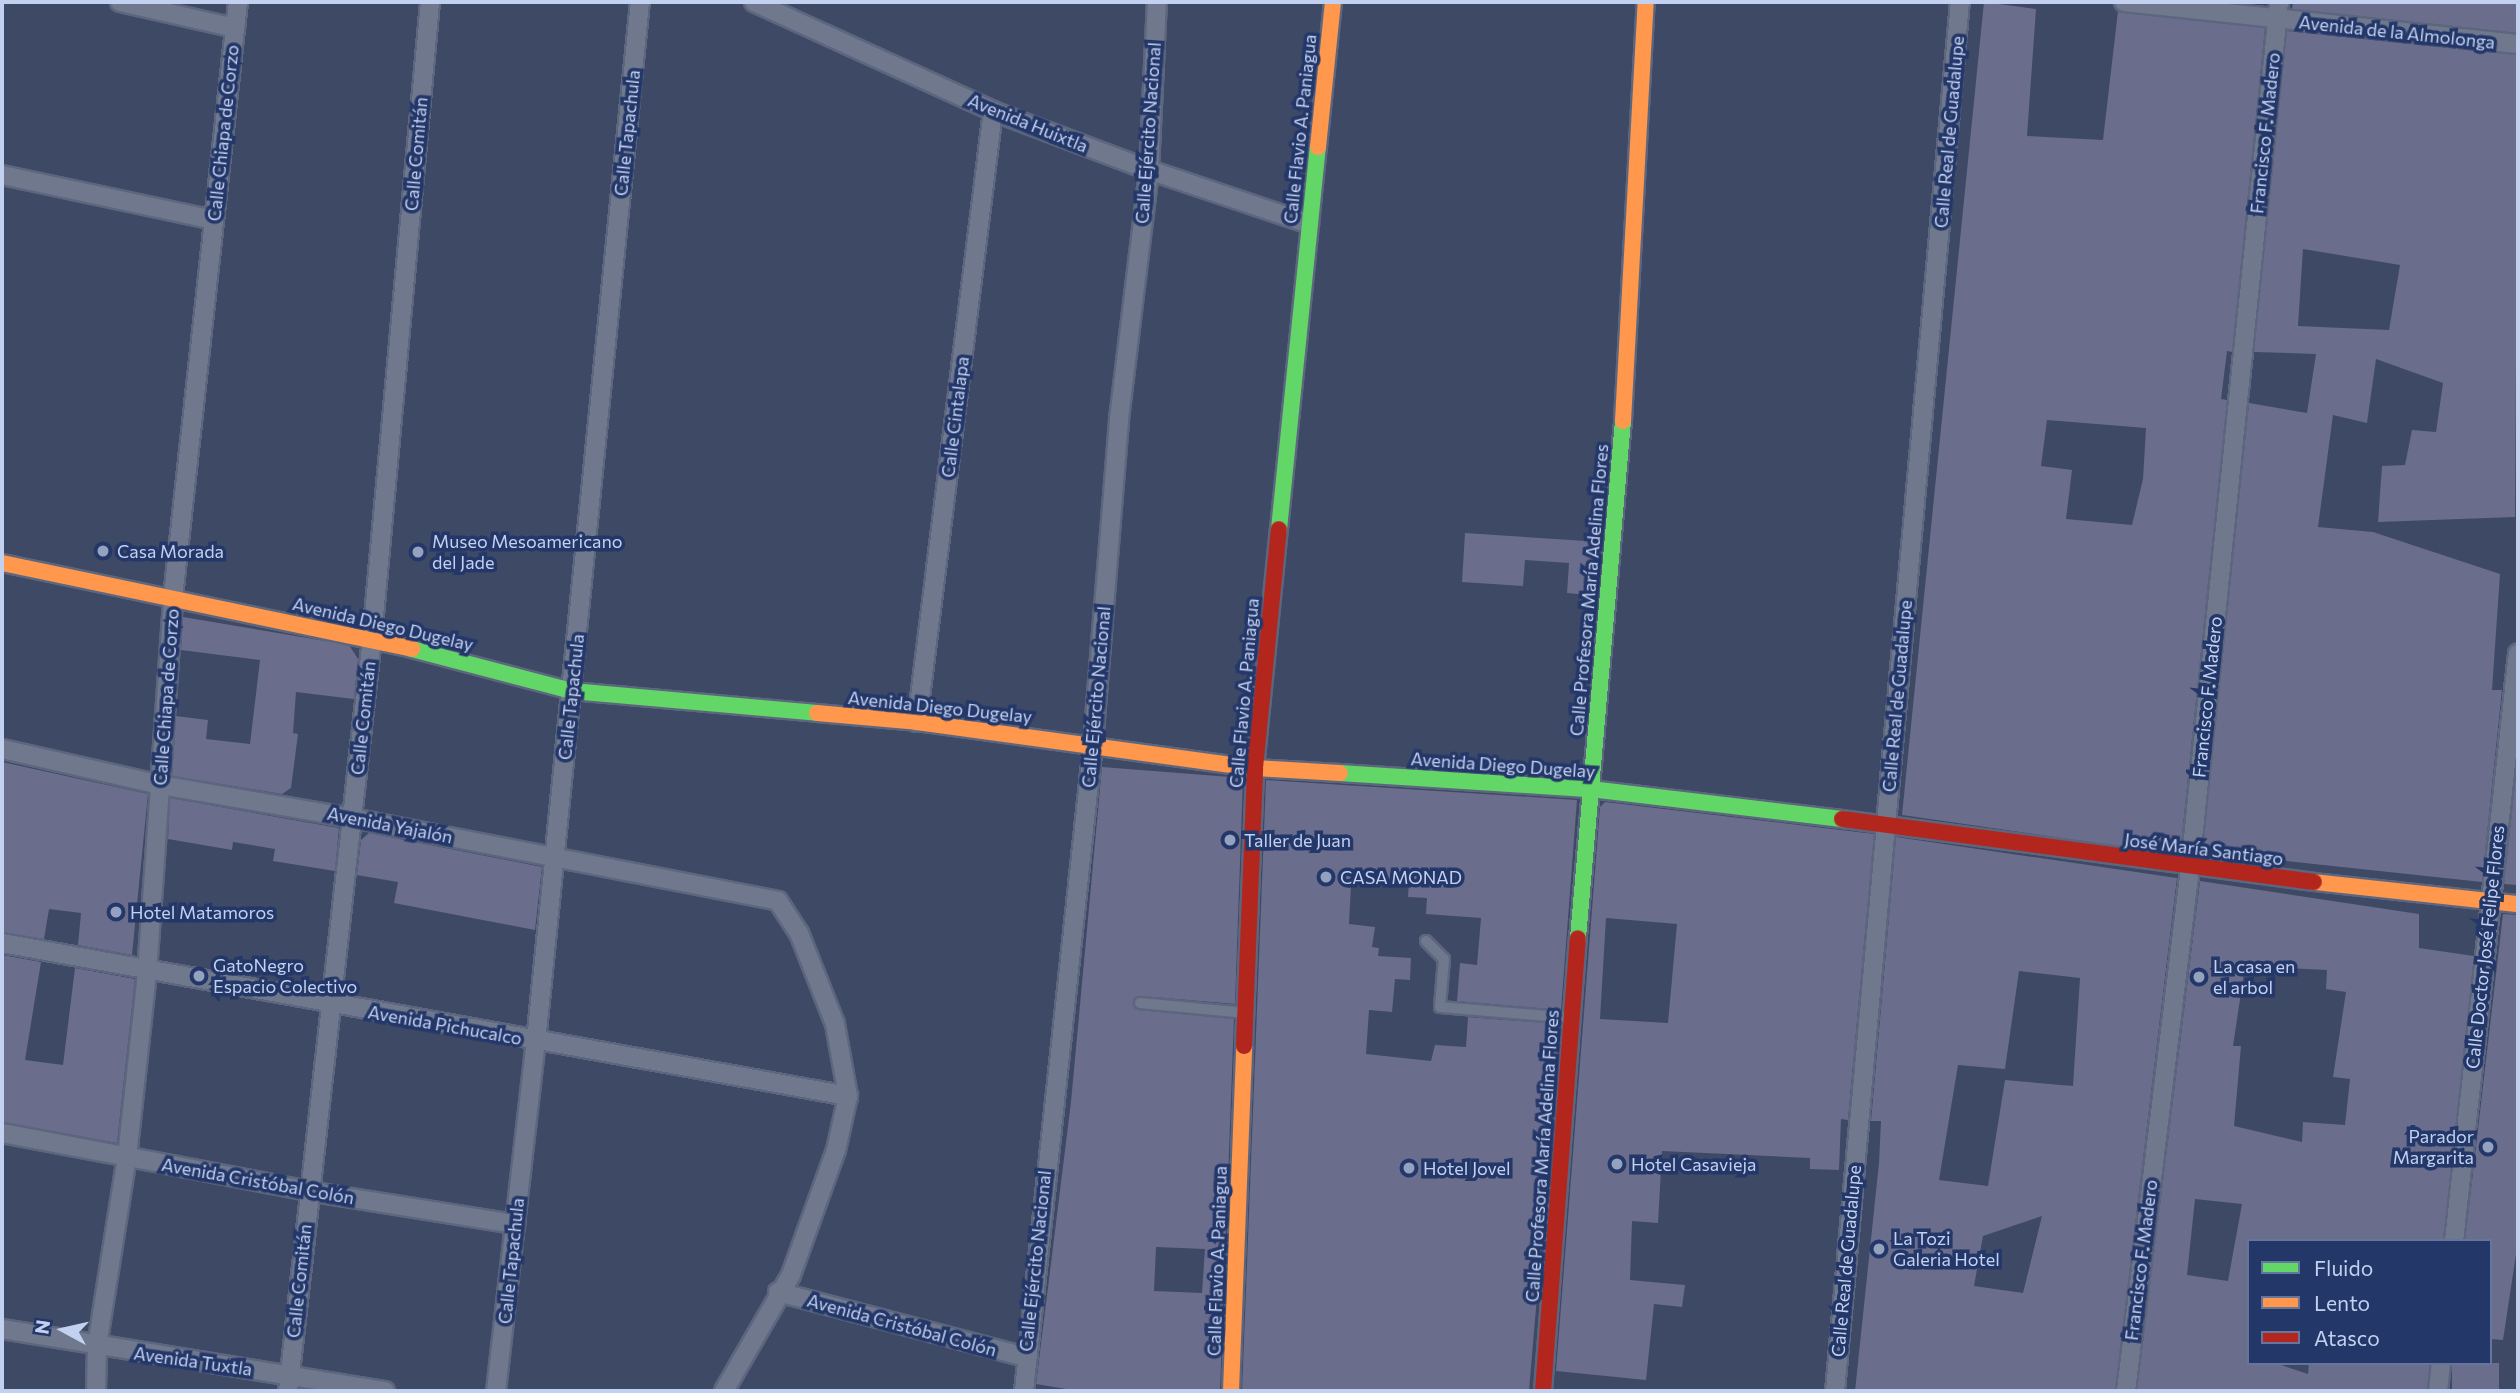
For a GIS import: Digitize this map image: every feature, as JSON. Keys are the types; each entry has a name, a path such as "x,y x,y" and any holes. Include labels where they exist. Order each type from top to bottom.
{"street":[{"path":"120,2 234,28"},
{"name":"Calle Chiapa de Corzo","path":"96,1391 97,1346 127,1157 147,973 173,597 238,2"},
{"name":"Calle Comitán","path":"289,1383 308,1191 332,1005 372,638 430,2"},
{"name":"Calle Tapachula","path":"496,1391 536,1042 640,2"},
{"name":"Avenida Huixtla","path":"754,2 993,111 1149,170 1310,224"},
{"name":"Calle Ejército Nacional","path":"1028,1390 1025,1357 1093,744 1119,419 1149,170 1157,2"},
{"name":"Calle Flavio A. Paniagua","path":"1231,1391 1255,768 1334,2"},
{"name":"Calle Profesora María Adelina Flores","path":"1543,1391 1590,789 1620,485 1646,2"},
{"name":"Calle Real de Guadalupe","path":"1835,1391 1961,2"},
{"name":"Avenida de la Almolonga","path":"2124,2 2277,11 2518,44"},
{"name":"Francisco F. Madero","path":"2126,1391 2190,868 2277,11"},
{"name":"Calle Cintalapa","path":"917,722 993,111"},
{"path":"2,175 213,220"},
{"name":"Avenida Diego Dugelay","path":"2,563 372,638 572,691 917,722 1255,768 1590,789 1885,824"},
{"name":"Calle Doctor José Felipe Flores","path":"2454,1239 2518,653"},
{"name":"Avenida Yajalón","path":"2,749 160,785 352,818 778,901 799,933 831,1013 848,1096"},
{"name":"José María Santiago","path":"1885,824 2190,868 2518,904"},
{"name":"Avenida Pichucalco","path":"2,943 147,973 848,1096"},
{"path":"724,1391 791,1275 814,1220 848,1096"},
{"name":"Avenida Cristóbal Colón","path":"2,1133 308,1191 515,1224"},
{"name":"Avenida Cristóbal Colón","path":"779,1292 1025,1357"},
{"name":"Avenida Tuxtla","path":"2,1329 289,1383 385,1391"},
{"path":"2438,1391 2441,1365"}],"lane":[{"path":"1426,941 1444,959 1440,1007 1572,1018"},
{"path":"1140,1003 1246,1013"}],"building":[{"path":"1984,2 2036,9 2027,136 2103,140 2118,11 2265,28 2232,352 2227,351 2221,399 2227,400 2180,855 1902,815","holes":["2047,420 2146,428 2143,479 2132,525 2066,519 2072,470 2041,466"]},
{"path":"2293,2 2518,2 2518,33 2292,9"},
{"path":"2287,31 2518,55 2515,517 2378,522 2382,466 2405,465 2412,430 2436,432 2443,383 2376,359 2367,423 2333,415 2318,527 2373,532 2500,574 2492,690 2502,690 2482,882 2259,858 2258,864 2202,858 2249,403 2307,413 2316,354 2254,352","holes":["2303,249 2400,265 2389,330 2298,326"]},
{"path":"1465,533 1601,542 1597,596 1567,593 1569,563 1525,560 1523,586 1462,582"},
{"path":"183,617 349,645 358,659 354,699 296,692 293,733 298,734 291,788 282,794 172,776 176,716 208,720 206,739 250,744 260,660 181,650"},
{"path":"2518,756 2518,885 2504,884"},
{"path":"2,762 148,794 132,955 78,945 81,913 49,909 44,939 2,932"},
{"path":"1102,767 1243,778 1235,1004 1141,996 1133,1003 1139,1010 1234,1019 1220,1391 1078,1391 1036,1384 1071,1102","holes":["1156,1247 1205,1249 1202,1293 1154,1291"]},
{"path":"1266,780 1577,800 1561,1010 1457,1001 1460,963 1477,965 1481,918 1426,914 1427,898 1408,897 1409,881 1360,878 1360,885 1351,885 1349,924 1375,927 1372,947 1379,948 1378,956 1411,958 1410,980 1395,979 1392,1012 1369,1010 1366,1054 1431,1061 1435,1045 1466,1047 1468,1017 1560,1024 1529,1391 1242,1391"},
{"path":"170,798 339,828 335,871 273,861 275,849 233,842 232,850 168,839"},
{"path":"1605,802 1874,834 1848,1120 1841,1119 1839,1170 1810,1169 1810,1158 1662,1151 1658,1223 1632,1221 1630,1280 1685,1285 1682,1307 1654,1304 1646,1380 1556,1371 1600,807","holes":["1606,918 1677,924 1668,1023 1600,1019"]},
{"path":"369,833 542,867 535,930 394,903 398,882 357,875 361,840"},
{"path":"1896,837 2177,878 2115,1391 1855,1391 1879,1163 1881,1121 1871,1121","holes":["2019,971 2080,978 2073,1086 2005,1080 1988,1186 1939,1180 1958,1065 2005,1069","2042,1216 2023,1293 1974,1286 1983,1236"]},
{"path":"2200,881 2419,914 2419,948 2474,956 2443,1239 2247,1239 2247,1365 2281,1365 2308,1374 2309,1365 2430,1365 2427,1391 2137,1391","holes":["2245,966 2327,970 2326,989 2346,992 2333,1077 2350,1079 2345,1125 2303,1122 2302,1142 2234,1126 2241,1046 2233,1046","2195,1199 2242,1204 2228,1281 2187,1275"]},
{"path":"2503,914 2518,915 2518,1241 2503,1340 2492,1339 2492,1239 2465,1239"},
{"path":"2,955 41,962 25,1060 63,1065 75,968 135,979 117,1143 2,1122"},
{"path":"2499,1363 2499,1391 2452,1391 2452,1365"}],"traffic: fast":[{"path":"1279,529 1318,147"},
{"path":"1578,938 1623,421"},
{"path":"412,649 572,691 817,713"},
{"path":"1340,773 1590,789 1842,819"}],"traffic: slow":[{"path":"1318,147 1333,2"},
{"path":"1623,421 1646,2"},
{"path":"2,563 412,649"},
{"path":"817,713 917,722 1255,768 1340,773"},
{"path":"2314,882 2518,904"},
{"path":"1231,1391 1244,1046"}],"traffic: jam":[{"path":"1244,1046 1255,768 1279,529"},
{"path":"1842,819 2314,882"},
{"path":"1543,1391 1578,938"}],"place":[{"name":"Casa Morada","path":"103,551"},
{"name":"Museo Mesoamericano del Jade","path":"418,552"},
{"name":"Taller de Juan","path":"1230,840"},
{"name":"CASA MONAD","path":"1326,877"},
{"name":"Hotel Matamoros","path":"116,912"},
{"name":"GatoNegro Espacio Colectivo","path":"199,976"},
{"name":"La casa en el arbol","path":"2199,977"},
{"name":"Parador Margarita","path":"2488,1147"},
{"name":"Hotel Casavieja","path":"1617,1164"},
{"name":"Hotel Jovel","path":"1409,1168"},
{"name":"La Tozi Galeria Hotel","path":"1879,1249"}]}
